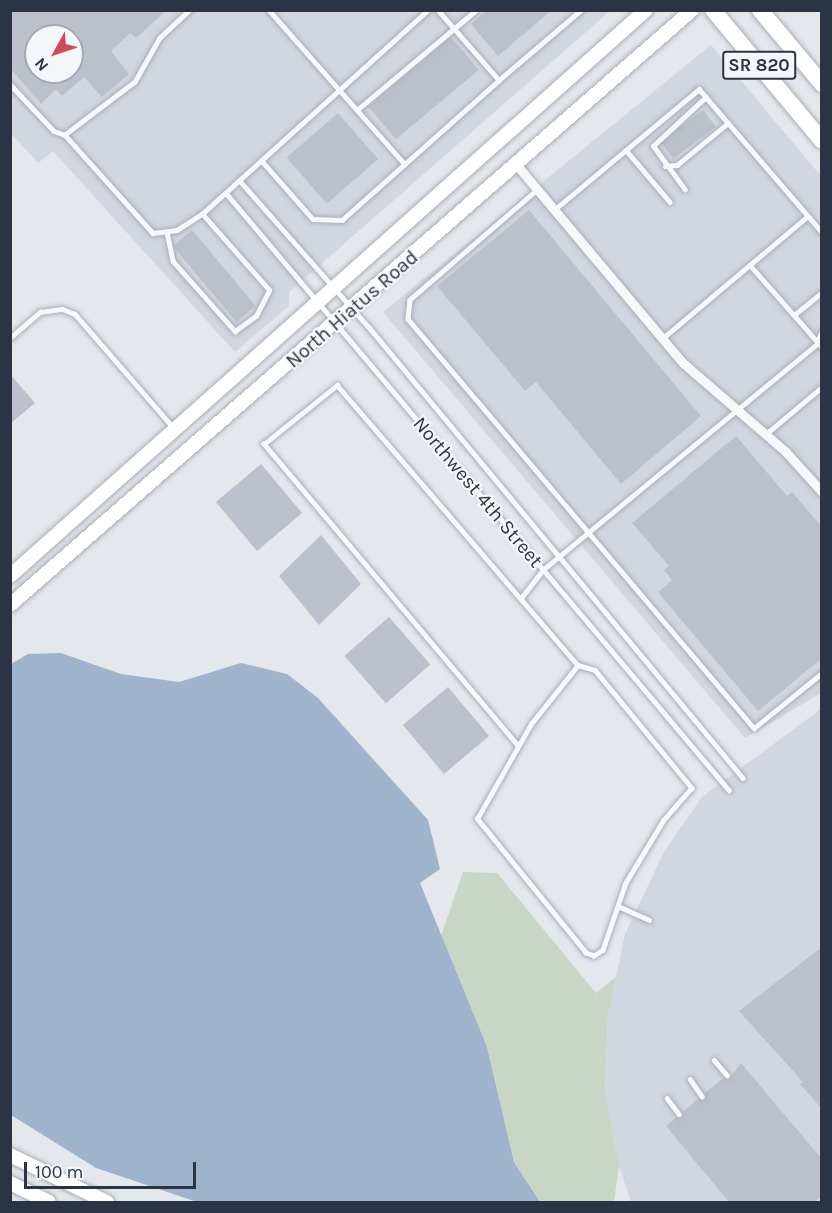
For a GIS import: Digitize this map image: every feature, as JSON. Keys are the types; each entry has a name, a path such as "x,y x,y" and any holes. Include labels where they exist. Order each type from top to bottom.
{"highway":[{"name":"SR 820","path":"713,10 822,141"},
{"name":"SR 820","path":"760,10 822,84"}],"main road":[{"name":"North Hiatus Road","path":"10,576 320,305 646,10"},
{"name":"North Hiatus Road","path":"10,605 336,324 515,163 692,10"},
{"path":"10,1155 107,1203"},
{"path":"10,1183 49,1203"}],"street":[{"path":"515,163 662,339 766,435 822,492"}],"lane":[{"path":"65,135 135,82 160,38 190,10"},
{"path":"268,10 405,164"},
{"path":"10,84 54,131 65,135 153,233 167,232 202,214 428,10"},
{"path":"438,10 499,80"},
{"path":"357,110 452,26 476,10"},
{"path":"262,160 313,219 328,222 342,220 581,10"},
{"path":"554,210 699,89 822,232"},
{"path":"685,190 654,151 655,140 706,97"},
{"path":"665,165 677,165 728,123"},
{"path":"626,150 670,202"},
{"name":"Northwest 4th Street","path":"240,181 353,309 743,778"},
{"path":"537,190 410,300 408,319 754,728 822,673"},
{"name":"Northwest 4th Street","path":"226,193 729,790"},
{"path":"167,232 173,261 235,331 256,316 269,290 202,214"},
{"path":"662,339 808,216"},
{"path":"750,265 822,347"},
{"path":"794,315 822,292"},
{"path":"10,338 40,312 62,309 75,314 176,431"},
{"path":"521,598 544,569 819,341 822,331"},
{"path":"518,746 264,444 337,385 578,665 595,670 692,788 664,820 626,882 603,950 599,955 586,953 477,819 518,746 578,665"},
{"path":"766,435 822,387"},
{"path":"618,906 649,920"},
{"path":"714,1060 727,1075"},
{"path":"690,1079 702,1096"},
{"path":"667,1098 679,1114"}],"shaded area":[{"path":"11,11 610,11 289,292 289,306 235,352 53,151 38,163 11,133"},
{"path":"711,45 821,176 821,693 745,738 383,312"},
{"path":"821,709 821,1202 631,1202 619,1166 605,1092 608,1015 625,934 664,852 702,797"}],"green space":[{"path":"463,872 497,873 596,993 616,977 608,1015 605,1091 619,1166 614,1202 540,1202 514,1162 487,1047 441,936"}],"water":[{"path":"61,653 121,674 179,682 241,663 287,674 318,698 428,820 440,869 420,883 487,1047 514,1162 540,1202 197,1202 96,1168 11,1115 11,664 28,654"}],"building":[{"path":"10,10 167,10 136,38 130,33 111,51 129,74 102,97 84,77 84,24 24,24 24,84 76,84 62,96 56,89 41,104 10,68"},
{"path":"487,10 552,10 498,56 471,24"},
{"path":"451,37 479,70 396,139 368,106"},
{"path":"703,110 716,127 673,159 661,142"},
{"path":"338,113 378,159 327,204 287,158"},
{"path":"529,210 701,416 621,484 536,382 525,391 437,286"},
{"path":"192,230 256,306 236,322 173,246"},
{"path":"10,374 35,403 10,424"},
{"path":"736,436 787,496 792,492 822,527 822,658 758,711 658,592 672,580 664,570 669,566 632,523"},
{"path":"261,464 302,513 257,551 216,502"},
{"path":"321,535 361,584 319,625 279,576"},
{"path":"389,617 430,665 386,703 344,656"},
{"path":"448,687 489,736 444,774 403,725"},
{"path":"822,947 822,1109 800,1084 803,1082 739,1011"},
{"path":"741,1063 822,1159 822,1196 813,1203 730,1203 666,1126 698,1099 705,1099 705,1093 723,1078 729,1079"}]}
